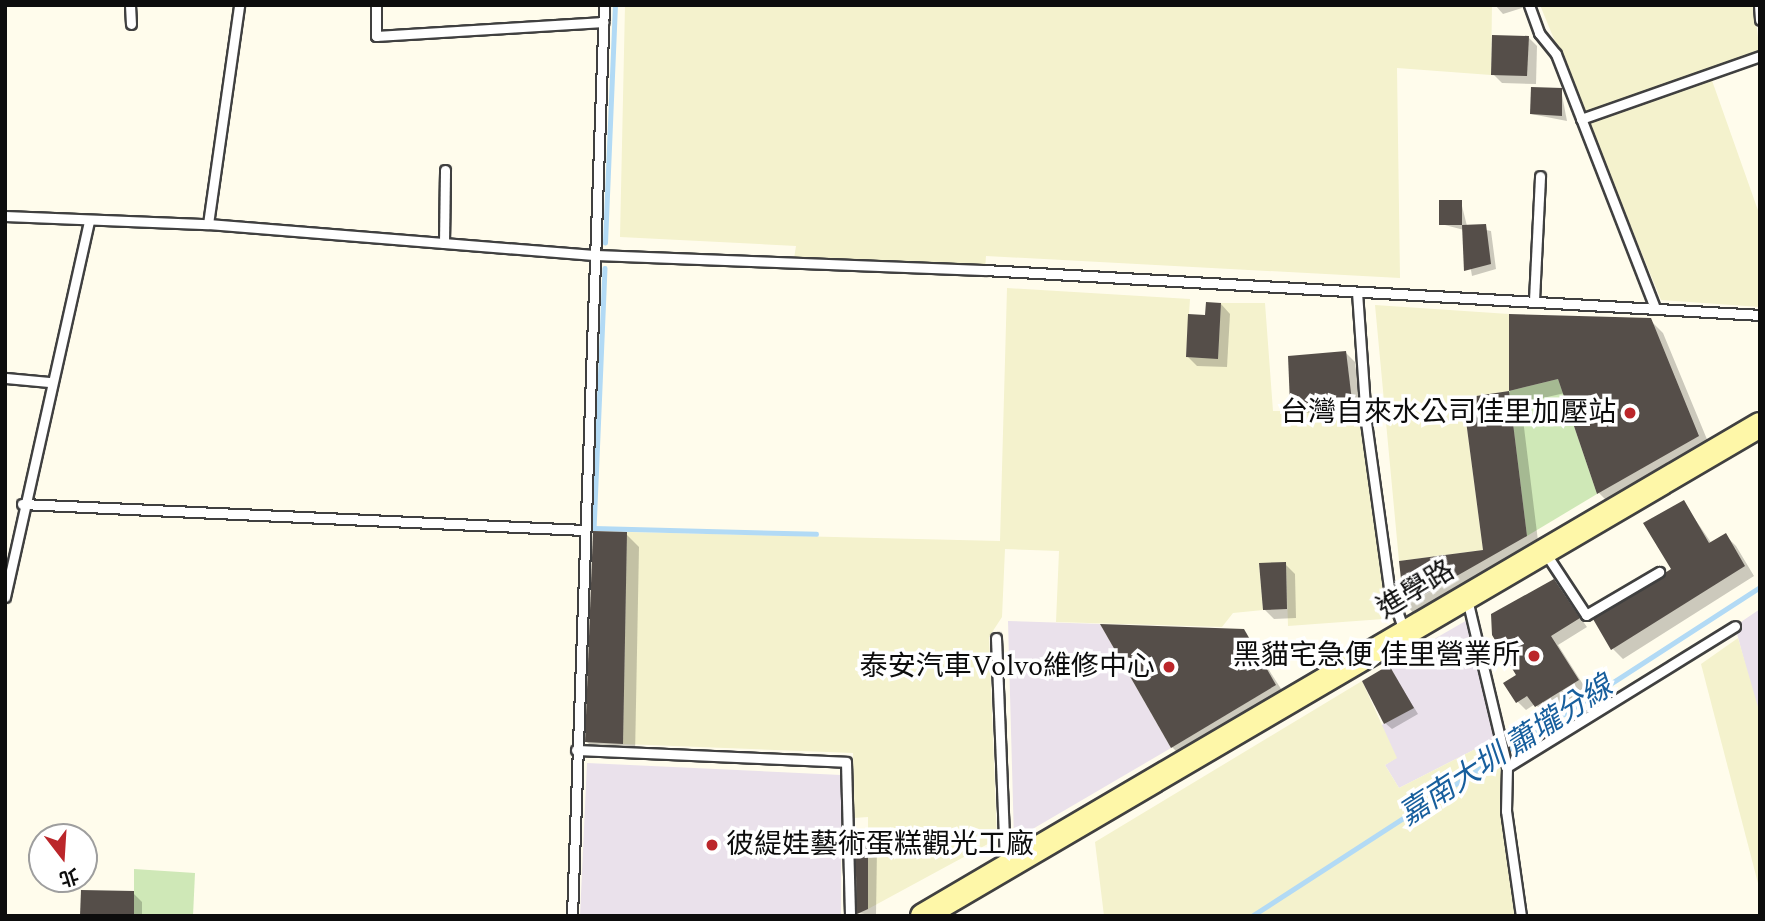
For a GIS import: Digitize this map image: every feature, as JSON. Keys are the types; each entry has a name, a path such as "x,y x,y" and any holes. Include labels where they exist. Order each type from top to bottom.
{"main road":[{"name":"進學路","path":"923,916 1466,594 1545,553 1760,425"}],"lane":[{"path":"130,5 131,24"},
{"path":"208,224 239,5"},
{"path":"376,5 376,36 604,22"},
{"path":"572,916 583,530 604,5"},
{"path":"1529,5 1539,33 1556,54 1655,307"},
{"path":"1759,5 1760,20"},
{"path":"1581,118 1760,56"},
{"path":"443,243 445,170"},
{"path":"1534,300 1540,176"},
{"path":"5,216 208,224 594,255 1534,300 1760,315"},
{"path":"5,597 22,505 89,221"},
{"path":"1357,292 1366,422 1389,587 1404,631"},
{"path":"5,378 26,377 50,382"},
{"path":"22,505 583,530"},
{"path":"1545,553 1586,615 1659,572"},
{"path":"1466,594 1503,729 1521,916"},
{"path":"1507,767 1735,626"},
{"path":"996,638 1005,867"},
{"path":"576,750 846,762 850,916"}],"shaded area":[{"path":"625,5 1492,5 1491,75 1397,68 1400,278 986,256 985,270 793,265 796,246 620,237"},
{"path":"1540,5 1754,5 1760,54 1709,72 1760,216 1760,307 1661,300"},
{"path":"1007,288 1190,299 1186,357 1218,358 1221,303 1265,303 1273,411 1371,410 1397,618 1288,626 1286,562 1259,564 1263,610 1233,613 1222,627 1056,622 1059,551 1005,549 1002,617 989,637 997,839 868,909 868,817 854,818 853,753 623,744 627,532 1000,541"},
{"path":"1375,305 1509,314 1509,391 1463,398 1483,550 1399,561"},
{"path":"1760,609 1760,714 1758,714 1735,626"},
{"path":"1469,619 1488,658 1501,736 1399,788 1385,765 1396,758 1378,727 1413,708 1389,665"},
{"path":"1008,621 1100,624 1171,748 1014,840"},
{"path":"1738,638 1760,714 1760,891 1701,664"},
{"path":"1362,681 1397,758 1385,765 1399,788 1501,736 1521,916 1104,916 1095,842"},
{"name":"彼緹娃藝術蛋糕觀光工廠","path":"587,763 841,775 841,916 580,916"}],"green space":[{"path":"1558,379 1597,494 1527,536 1509,391"},
{"path":"134,869 195,873 193,916 134,916"}],"building":[{"path":"1492,35 1529,36 1527,76 1491,75"},
{"path":"1531,87 1562,88 1562,116 1530,114"},
{"path":"1439,200 1462,200 1462,225 1439,225"},
{"path":"1486,224 1491,264 1464,271 1462,225"},
{"path":"1206,302 1221,303 1218,359 1186,357 1188,314 1205,315"},
{"name":"台灣自來水公司佳里加壓站","path":"1509,314 1651,318 1699,436 1597,494 1558,379 1509,391"},
{"path":"1346,351 1352,401 1290,404 1288,356"},
{"path":"1509,391 1527,536 1404,606 1399,561 1483,550 1463,398"},
{"path":"1684,500 1709,543 1726,533 1745,566 1611,650 1593,619 1671,569 1643,523"},
{"path":"593,531 627,532 623,744 585,742"},
{"path":"1286,562 1287,609 1263,610 1259,563"},
{"name":"黑貓宅急便 佳里營業所","path":"1554,579 1580,618 1551,636 1579,680 1535,707 1527,696 1516,703 1503,683 1516,675 1492,635 1491,614"},
{"name":"泰安汽車Volvo維修中心","path":"1100,624 1244,629 1276,685 1171,748"},
{"path":"1389,665 1414,708 1384,724 1362,681"},
{"path":"855,836 868,836 868,909 857,914"},
{"path":"134,891 134,916 80,916 81,893"}],"waterway":[{"path":"605,243 615,5"},
{"path":"605,268 594,528 816,534"},
{"name":"嘉南大圳 蕭壠分線","path":"1252,916 1760,587"}],"place":[{"name":"台灣自來水公司佳里加壓站","path":"1630,413"},
{"name":"黑貓宅急便 佳里營業所","path":"1534,656"},
{"name":"泰安汽車Volvo維修中心","path":"1169,667"},
{"name":"彼緹娃藝術蛋糕觀光工廠","path":"712,845"}]}
